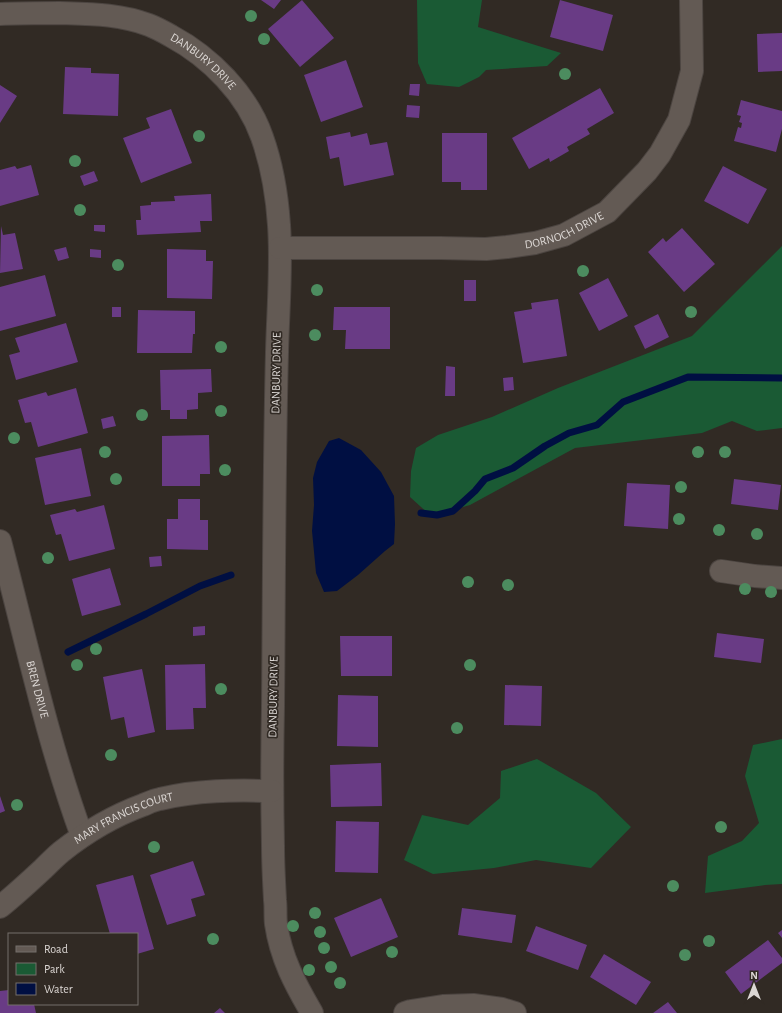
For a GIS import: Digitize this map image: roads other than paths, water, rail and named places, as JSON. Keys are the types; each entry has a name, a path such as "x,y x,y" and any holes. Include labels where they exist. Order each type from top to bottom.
{"street":[{"name":"DORNOCH DRIVE","path":"280,248 486,249 507,247 535,243 564,235 607,212 647,171 660,154 678,120 692,71 691,0"},
{"name":"DANBURY DRIVE","path":"0,14 93,14 124,18 152,26 180,41 199,54 227,79 247,105 261,133 270,163 276,194 280,248 275,431 272,791 276,925 285,962 312,1013"},
{"name":"BREN DRIVE","path":"0,541 54,754 69,802 82,836"},
{"path":"721,571 782,578"},
{"name":"MARY FRANCIS COURT","path":"0,907 60,853 82,836 106,821 131,809 158,799 175,796 219,791 272,791"},
{"path":"405,1013 443,1006 473,1005 515,1013"}],"water":[{"path":"339,438 361,450 381,472 394,496 394,544 337,591 324,592 316,573 312,531 314,505 313,478 317,462 329,441"}],"waterway":[{"path":"421,513 437,515 453,511 475,491 485,479 513,468 545,446 569,433 597,425 623,402 688,377 782,378"},
{"path":"68,652 200,586 231,575"}]}
